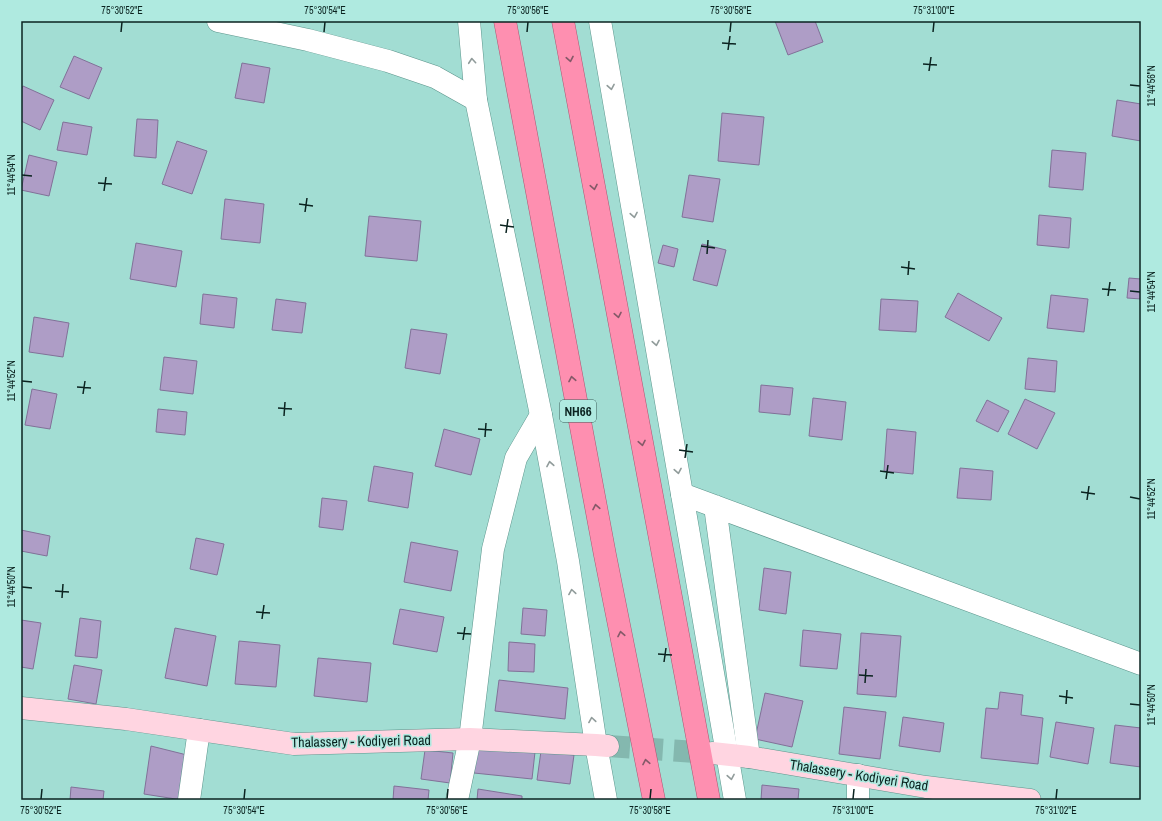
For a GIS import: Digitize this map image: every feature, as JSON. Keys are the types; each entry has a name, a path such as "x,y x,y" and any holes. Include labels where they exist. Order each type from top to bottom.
{"highway":[{"name":"NH66","path":"505,21 604,548 654,800"},
{"path":"563,21 709,800"}],"main road":[{"name":"Thalassery - Kodiyeri Road","path":"21,708 126,719 294,744 470,739 602,745"},
{"name":"Thalassery - Kodiyeri Road","path":"720,754 749,757 926,787 1030,800"}],"street":[{"path":"218,21 308,40 388,61 435,77 476,100"},
{"path":"469,21 476,100 541,415 602,745 606,800"},
{"path":"600,21 682,494 720,754 735,800"},
{"path":"458,800 470,739 493,550 516,458 541,415"},
{"path":"682,494 1141,664"},
{"path":"715,506 749,757"},
{"path":"189,800 199,730"},
{"path":"858,776 858,800"}],"building":[{"path":"775,21 815,21 823,42 788,55"},
{"path":"74,56 102,68 89,99 60,87"},
{"path":"242,63 270,68 264,103 235,98"},
{"path":"23,86 54,100 40,130 21,121 21,90"},
{"path":"1117,100 1141,104 1141,141 1112,136"},
{"path":"722,113 764,117 759,165 718,161"},
{"path":"137,119 158,120 156,158 134,156"},
{"path":"63,122 92,127 87,155 57,150"},
{"path":"177,141 207,151 192,194 162,184"},
{"path":"1052,150 1086,153 1083,190 1049,187"},
{"path":"29,155 57,162 49,196 21,190"},
{"path":"689,175 720,179 713,222 682,217"},
{"path":"225,199 264,204 260,243 221,239"},
{"path":"1039,215 1071,218 1069,248 1037,245"},
{"path":"369,216 421,221 417,261 365,256"},
{"path":"136,243 182,251 176,287 130,279"},
{"path":"702,244 726,250 717,286 693,280"},
{"path":"663,245 678,249 674,267 658,263"},
{"path":"1129,278 1141,279 1141,299 1127,298"},
{"path":"958,293 1002,318 989,341 945,317"},
{"path":"203,294 237,298 234,328 200,324"},
{"path":"1051,295 1088,299 1084,332 1047,328"},
{"path":"276,299 306,303 302,333 272,330"},
{"path":"881,299 918,301 916,332 879,330"},
{"path":"34,317 69,323 63,357 29,352"},
{"path":"411,329 447,334 440,374 405,368"},
{"path":"164,357 197,361 193,394 160,390"},
{"path":"1028,358 1057,361 1055,392 1025,389"},
{"path":"761,385 793,388 790,415 759,412"},
{"path":"32,389 57,394 50,429 25,425"},
{"path":"813,398 846,402 842,440 809,436"},
{"path":"1025,399 1055,413 1037,449 1008,434"},
{"path":"987,400 1009,411 998,432 976,421"},
{"path":"158,409 187,412 185,435 156,432"},
{"path":"444,429 480,439 471,475 435,466"},
{"path":"887,429 916,432 913,474 884,471"},
{"path":"374,466 413,473 408,508 368,501"},
{"path":"960,468 993,471 991,500 957,498"},
{"path":"322,498 347,501 343,530 319,527"},
{"path":"21,530 50,536 47,556 21,551"},
{"path":"196,538 224,544 217,575 190,569"},
{"path":"411,542 458,551 451,591 404,582"},
{"path":"764,568 791,572 786,614 759,610"},
{"path":"523,608 547,610 545,636 521,634"},
{"path":"400,609 444,617 437,652 393,644"},
{"path":"80,618 101,621 97,658 75,656"},
{"path":"21,620 41,623 33,669 21,667"},
{"path":"175,628 216,636 207,686 165,678"},
{"path":"803,630 841,634 837,669 800,666"},
{"path":"861,633 901,636 896,697 857,694"},
{"path":"239,641 280,645 276,687 235,684"},
{"path":"509,642 535,644 534,672 508,671"},
{"path":"318,658 371,663 367,702 314,696"},
{"path":"74,665 102,670 96,704 68,699"},
{"path":"499,680 568,688 565,719 495,711"},
{"path":"1000,692 1023,695 1021,715 1043,718 1038,764 981,758 986,708 998,709"},
{"path":"765,693 803,701 792,747 755,739"},
{"path":"844,707 886,712 880,759 839,754"},
{"path":"903,717 944,723 940,752 899,746"},
{"path":"1056,722 1094,728 1088,764 1050,757"},
{"path":"1115,725 1141,728 1141,767 1110,763"},
{"path":"151,746 187,755 182,800 144,794"},
{"path":"477,746 535,752 532,779 474,773"},
{"path":"425,750 453,753 450,783 421,779"},
{"path":"541,751 574,755 570,784 537,780"},
{"path":"762,785 799,789 798,800 761,800"},
{"path":"394,786 429,790 428,800 393,800"},
{"path":"71,787 104,791 103,800 70,800"},
{"path":"478,789 522,796 522,800 477,800"}],"tunnel":[{"path":"608,746 712,753"}]}
